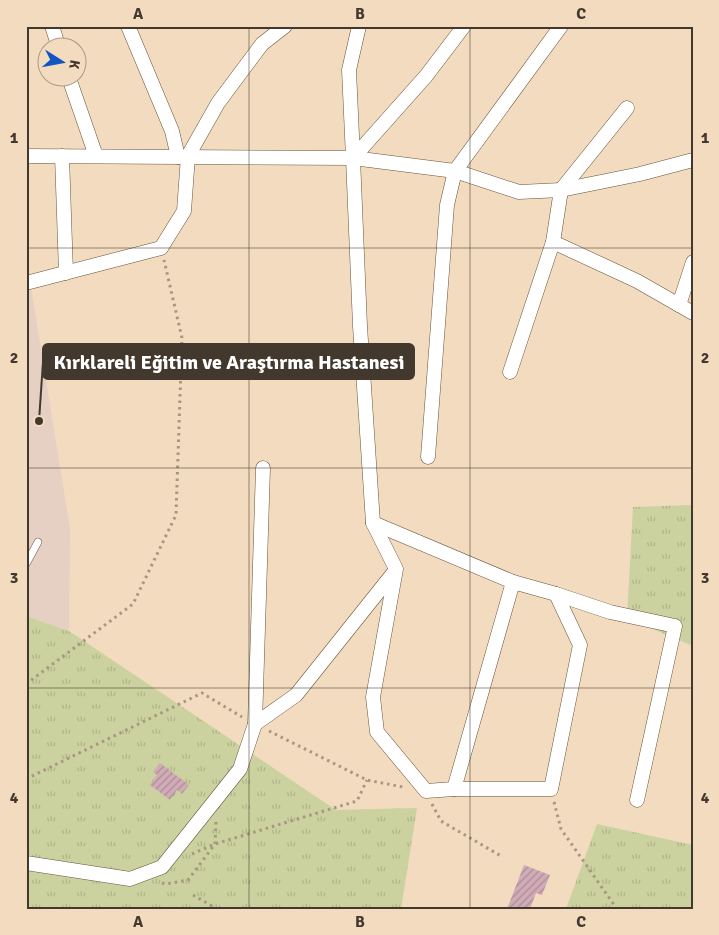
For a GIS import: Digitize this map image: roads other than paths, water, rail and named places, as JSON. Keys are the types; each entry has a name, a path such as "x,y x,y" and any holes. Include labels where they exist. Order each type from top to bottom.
{"street":[{"path":"52,26 56,38"},
{"path":"26,283 162,248 184,210 183,157 128,26"},
{"path":"183,157 218,103 262,44 285,26"},
{"path":"359,26 349,70 360,326 373,523 396,569 373,697 376,732 426,792 454,789 551,789 580,645 556,594"},
{"path":"354,158 426,76 464,26"},
{"path":"428,457 447,205 456,171 561,26"},
{"path":"72,88 96,156"},
{"path":"510,372 553,242 560,190 627,108"},
{"path":"26,156 354,158 456,171 519,192 560,190 640,174 693,160"},
{"path":"62,156 66,273"},
{"path":"553,242 637,281 693,313"},
{"path":"679,305 693,262"},
{"path":"26,863 130,879 162,867 240,768 255,724 263,468"},
{"path":"373,523 514,582 610,612 674,626 637,800"},
{"path":"255,724 296,695 396,569"},
{"path":"454,789 514,582"}],"lane":[{"path":"26,564 38,542"}],"place":[{"name":"Kırklareli Eğitim ve Araştırma Hastanesi","path":"39,421"}]}
